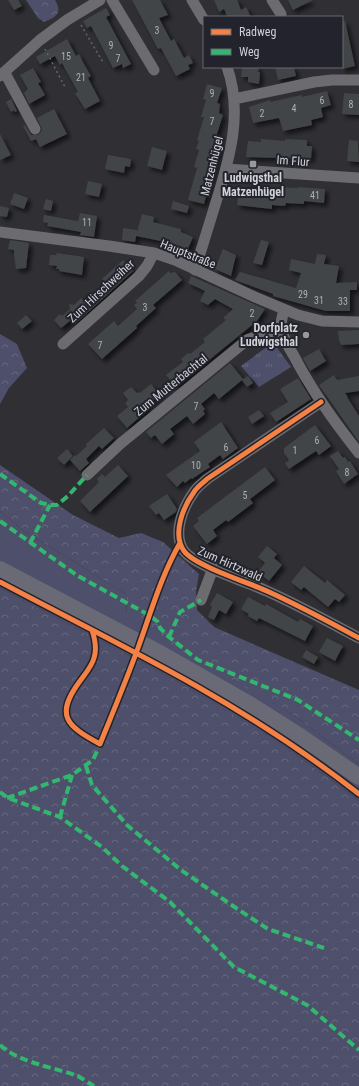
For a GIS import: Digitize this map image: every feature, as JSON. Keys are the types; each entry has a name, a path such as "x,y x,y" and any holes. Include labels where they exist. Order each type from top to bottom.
{"highway":[{"path":"0,569 158,652 251,705 300,736 359,777"}],"street":[{"path":"35,129 2,74 40,40 75,15 100,0"},
{"path":"112,0 154,70"},
{"path":"192,0 203,18"},
{"path":"272,0 281,14"},
{"name":"Matzenhügel","path":"195,270 226,169 233,134 234,99 232,82 227,68"},
{"path":"234,99 314,82 359,80"},
{"name":"Im Flur","path":"226,169 359,178"},
{"name":"Hauptstraße","path":"0,232 154,253 175,260 298,315 322,321 359,322"},
{"name":"Zum Hirschweiher","path":"63,344 138,276 147,266 154,253"},
{"path":"284,310 281,330 284,339 321,402 359,453"},
{"name":"Zum Mutterbachtal","path":"87,475 120,444 247,340 268,332 281,330"},
{"name":"Zum Hirtzwald","path":"321,402 207,479 194,491 185,506 179,528 180,543 189,556 268,592 359,638"},
{"path":"201,600 213,568"}],"path":[{"path":"75,15 104,64"},
{"path":"40,40 66,89"}],"green space":[{"path":"26,0 55,0 58,8 57,14 44,22 38,18"},
{"path":"0,334 17,344 27,368 9,388 0,404"},
{"path":"275,345 291,367 259,387 241,366 268,346"},
{"path":"0,465 73,515 119,538 141,533 163,542 199,574 196,592 197,610 214,627 359,690 359,764 292,714 163,640 127,616 126,594 23,530 0,511"},
{"path":"0,511 23,530 126,594 127,616 292,714 359,764 359,801 299,757 216,704 147,665 0,588"},
{"path":"0,588 147,665 216,704 279,744 359,801 359,1086 0,1086"}],"building":[{"path":"8,0 18,0 22,6 14,10"},
{"path":"132,0 160,0 168,15 159,18 171,41 174,39 184,58 189,55 193,63 188,65 190,69 176,76 161,48 158,49"},
{"path":"214,0 237,0 241,10 246,7 250,16 227,16 224,9 219,12"},
{"path":"288,0 313,0 293,10"},
{"path":"106,8 110,15 106,17 131,64 123,68 122,64 113,68 91,26 87,28 83,21"},
{"path":"343,21 345,21 355,66 342,69"},
{"path":"67,39 76,56 79,54 91,76 88,78 100,101 85,109 75,93 78,92 62,63 60,65 55,56 40,64 36,57"},
{"path":"33,68 41,82 38,83 45,95 29,104 24,93 28,89 20,75"},
{"path":"242,68 259,68 259,84 248,82 248,77 241,77"},
{"path":"275,68 294,68 296,76 278,80"},
{"path":"207,84 222,88 217,103 220,104 219,113 223,115 216,137 219,138 218,144 220,145 204,204 188,200 197,168 194,167 199,150 196,149 199,141 197,140 204,117 201,117 206,100 203,99"},
{"path":"327,91 331,105 321,108 323,117 311,120 312,125 283,131 279,118 253,123 249,107 270,100 270,102 302,95 302,97"},
{"path":"344,93 359,94 359,115 342,114"},
{"path":"11,99 17,111 15,112 14,110 11,112 6,102"},
{"path":"54,109 67,134 40,147 36,139 31,141 23,126 25,125 31,135 38,135 42,129 37,118"},
{"path":"0,134 11,155 0,160"},
{"path":"261,139 285,141 285,139 307,140 307,146 312,146 311,159 246,157 248,141 261,142"},
{"path":"349,140 358,141 359,162 347,161"},
{"path":"152,147 167,151 162,170 147,166"},
{"path":"108,155 131,159 130,167 125,166 124,173 105,169"},
{"path":"88,181 102,184 99,197 85,194"},
{"path":"269,187 325,189 324,203 304,201 304,204 286,203 285,206 272,205 272,209 237,205 239,190 262,193 262,191 268,191"},
{"path":"14,193 28,198 24,209 10,204"},
{"path":"46,199 53,201 51,211 43,209"},
{"path":"173,201 189,206 187,213 171,209"},
{"path":"0,206 9,208 7,217 0,216"},
{"path":"80,213 97,216 94,237 80,235 81,232 47,226 48,223 43,222 44,215 78,221"},
{"path":"142,214 154,217 153,222 181,229 181,232 193,237 187,251 166,242 136,236 135,242 122,240 123,228 137,230 137,232"},
{"path":"10,240 29,243 26,268 16,269 14,250 8,249"},
{"path":"261,240 269,242 262,265 253,263"},
{"path":"223,249 236,255 231,276 215,269"},
{"path":"57,253 84,257 82,275 59,271 59,269 56,269 57,266 49,265 50,255 56,255"},
{"path":"317,254 326,255 324,264 339,266 336,283 357,282 357,290 350,290 350,311 326,311 273,296 273,294 235,280 240,272 296,288 301,273 289,270 291,259 315,264"},
{"path":"123,260 133,271 75,324 71,320 61,328 54,320 60,314 62,316 70,309 69,304 74,305 81,298 85,302 106,283 102,279"},
{"path":"169,271 170,273 175,272 182,280 153,305 156,308 136,326 137,328 102,359 88,344 114,321 118,326 137,309 134,305 137,303 135,301"},
{"path":"191,276 265,309 257,321 176,387 166,375 183,362 181,359 188,353 190,354 205,342 203,339 226,320 223,318 233,309 215,299 208,305 200,301 205,291 188,283"},
{"path":"26,315 32,321 22,329 17,323"},
{"path":"359,330 359,344 341,345 338,331"},
{"path":"319,349 326,361 310,371 303,358"},
{"path":"230,363 243,379 248,376 253,383 247,387 242,380 219,399 214,393 201,404 205,409 203,411 205,414 193,424 187,416 170,429 174,434 162,444 155,435 151,438 146,432"},
{"path":"334,375 337,380 359,376 359,391 345,393 359,416 359,442 319,385"},
{"path":"298,378 311,399 276,422 270,413 288,402 280,389"},
{"path":"151,384 160,395 146,407 148,410 127,428 117,416 128,407 125,403 128,400 123,393 131,387 137,393 140,393"},
{"path":"259,410 264,416 252,424 248,417"},
{"path":"221,422 238,448 223,459 220,455 208,464 210,467 185,483 183,481 177,487 166,475 200,451 194,442"},
{"path":"315,425 331,446 319,455 316,451 289,469 285,463 289,460 284,453 284,448"},
{"path":"104,428 114,438 102,449 99,446 86,459 89,463 80,471 70,460 87,446 86,444"},
{"path":"67,449 73,456 64,465 57,458"},
{"path":"338,451 343,458 345,457 348,462 350,461 358,474 344,484 336,471 339,469 330,456"},
{"path":"118,465 128,476 90,512 80,501 99,482 97,479 102,474 105,477"},
{"path":"265,467 275,480 250,499 253,503 228,522 226,520 213,530 217,536 207,544 193,526 199,521 197,518"},
{"path":"167,494 177,509 176,512 164,520 159,513 156,515 149,506"},
{"path":"267,546 277,554 274,558 282,565 269,581 258,572 265,563 258,557"},
{"path":"304,566 325,583 327,580 345,595 339,602 335,599 328,607 304,587 301,590 291,582"},
{"path":"217,593 233,602 226,614 219,610 214,620 208,617 212,607 210,605"},
{"path":"248,597 265,606 266,604 298,622 300,619 313,626 305,641 259,618 257,621 248,616 249,614 241,609"},
{"path":"327,638 343,646 335,661 319,652"},
{"path":"306,650 318,657 314,664 302,657"}],"marked path":[{"path":"0,474 41,503 50,505 57,505 68,496 87,475"},
{"path":"30,543 50,505"},
{"path":"0,521 78,576 149,615 158,622 160,628 169,637 198,660 298,700 359,740"},
{"path":"169,637 180,612 201,600"},
{"path":"7,798 72,775 93,760 101,742"},
{"path":"86,766 92,785 127,825 181,870 268,929 324,948"},
{"path":"60,817 72,775"},
{"path":"0,792 8,798 60,817 102,847 122,866 170,902 234,967 307,1005 359,1050"},
{"path":"0,1045 17,1056 37,1064 78,1076 94,1086"}],"cycle path":[{"path":"321,402 207,479 198,487 186,505 180,521 179,537 184,551 190,557 224,574 281,597 359,638"},
{"path":"92,630 95,644 94,658 90,667 72,693 66,712 72,725 89,738 100,744 162,581 180,543"},
{"path":"0,582 149,660 219,699 300,751 359,794"}],"place":[{"name":"Ludwigsthal Matzenhügel","path":"253,164"},
{"name":"Dorfplatz Ludwigsthal","path":"306,335"}]}
